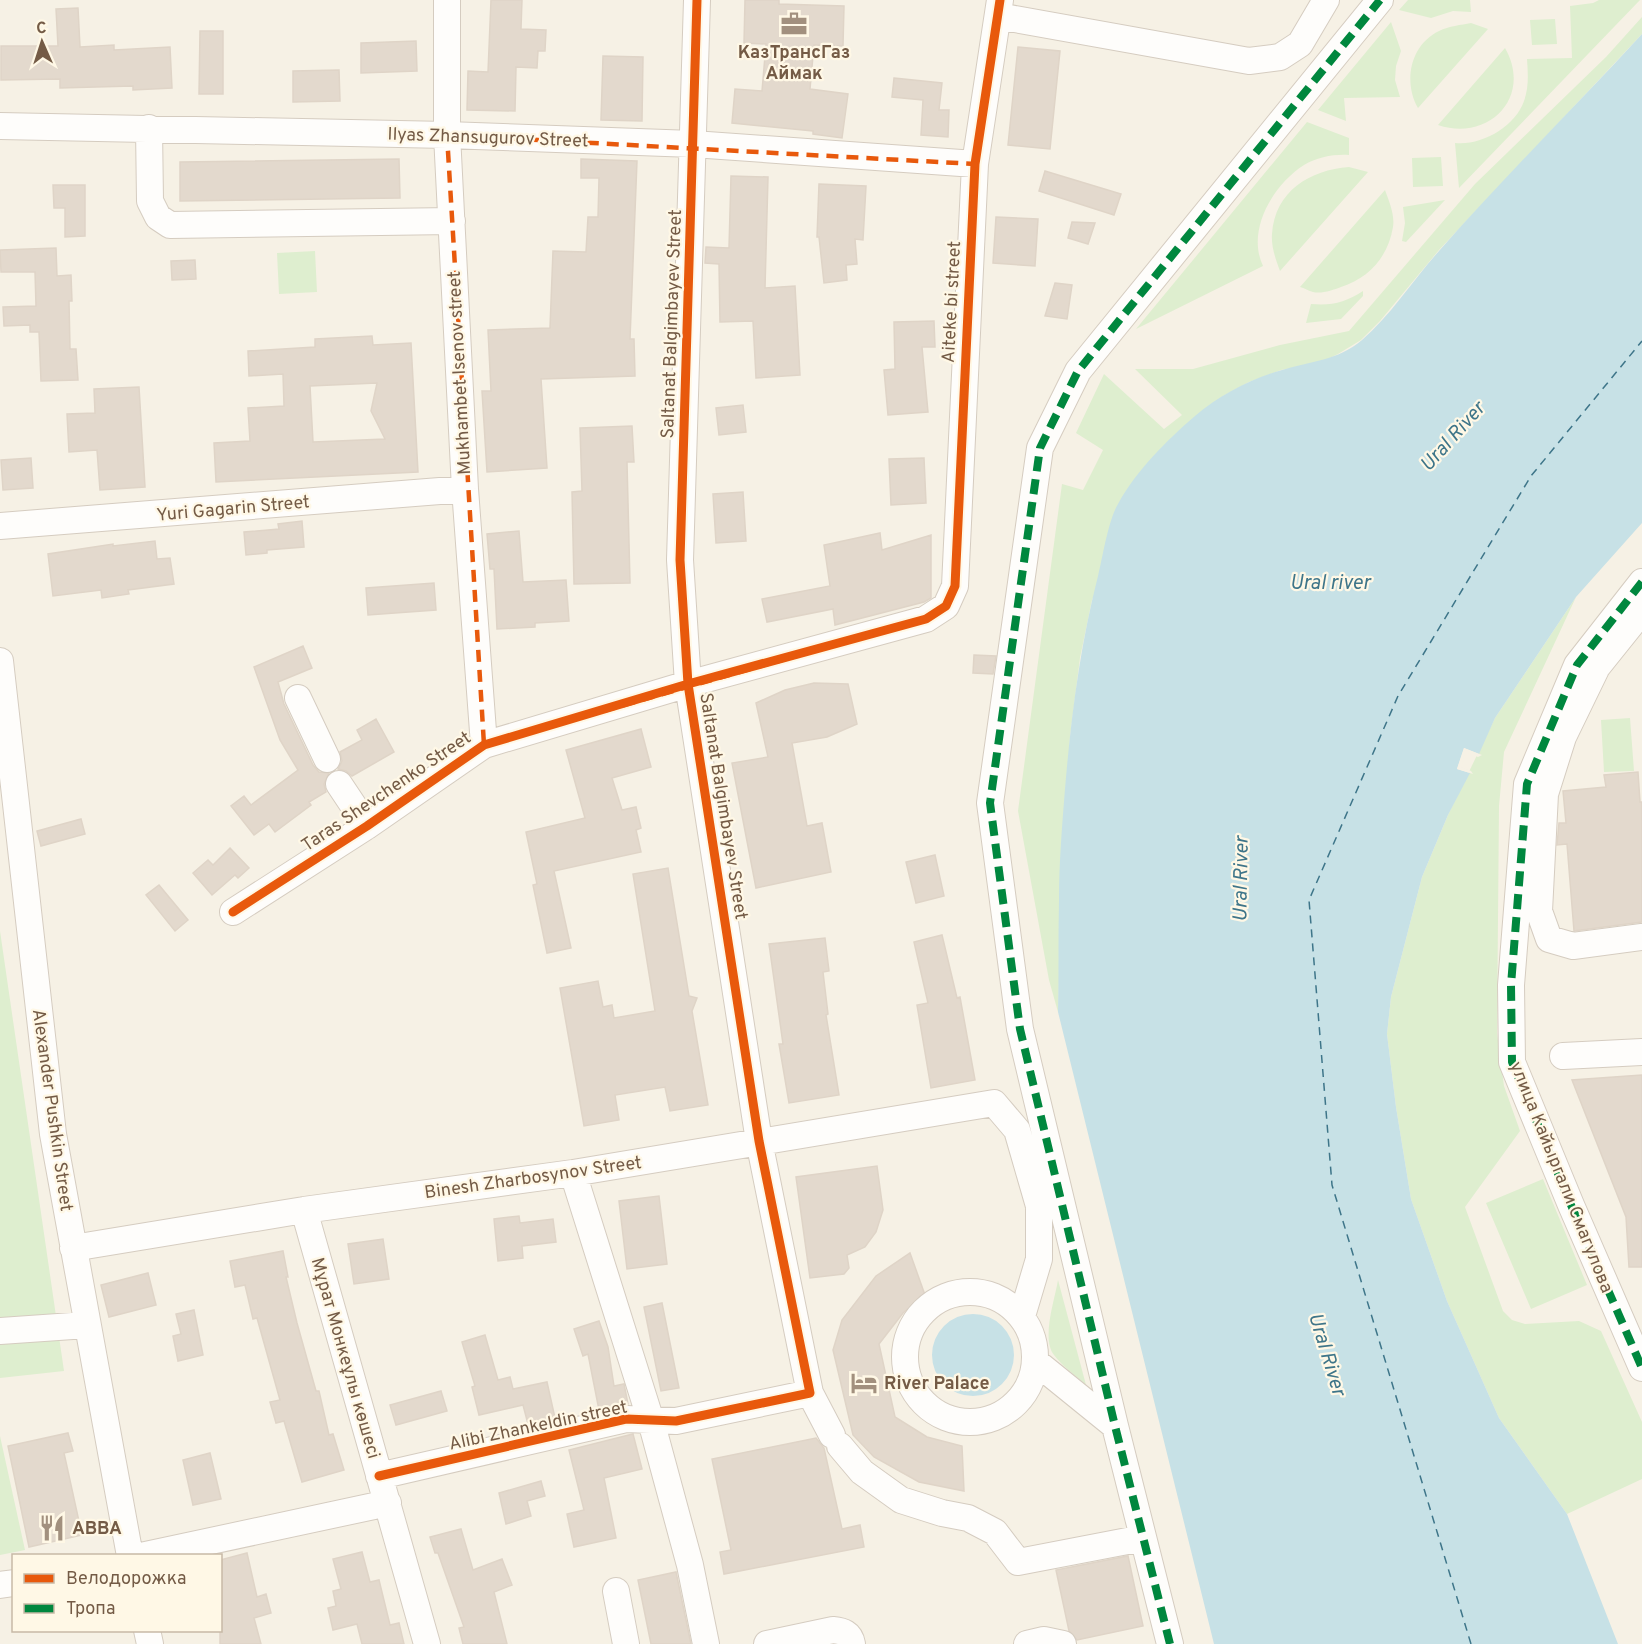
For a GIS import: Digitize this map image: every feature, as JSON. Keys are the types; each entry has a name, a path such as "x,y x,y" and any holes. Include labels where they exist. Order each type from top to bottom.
{"street":[{"name":"Mukhambet Isenov street","path":"447,0 447,135 465,489 484,745"},
{"name":"Saltanat Balgimbayev Street","path":"697,0 680,560 688,684 759,1141 810,1393 836,1441 862,1472 901,1500 942,1513 968,1518 995,1532 1018,1562 1143,1538"},
{"name":"Aiteke bi street","path":"946,606 954,586 975,164 999,8 1249,61 1280,57 1300,44 1326,0"},
{"path":"1170,1644 1020,1029 990,803 1040,448 1078,371 1380,0"},
{"name":"Ilyas Zhansugurov Street","path":"0,126 447,135 693,144 975,164"},
{"path":"149,128 150,201 158,217 170,225 452,221"},
{"name":"Yuri Gagarin Street","path":"0,526 465,489"},
{"name":"улица Кайыргали Смагулова","path":"1639,588 1577,665 1527,784 1511,984 1512,1062 1642,1368"},
{"name":"Taras Shevchenko Street","path":"233,912 367,826 484,745 688,684 926,619 946,606"},
{"path":"1642,615 1638,616 1597,667 1563,737 1545,794 1539,911 1549,939 1573,946 1642,937"},
{"name":"Alexander Pushkin Street","path":"0,661 53,1134 130,1554"},
{"path":"298,698 327,759"},
{"path":"339,784 367,826"},
{"path":"1563,1056 1642,1052"},
{"name":"Binesh Zharbosynov Street","path":"73,1248 304,1210 573,1173 994,1103 1017,1130 1040,1206 1039,1259 1022,1316"},
{"path":"573,1173 651,1421 690,1565 706,1644"},
{"name":"Мұрат Монкеұлы көшесі","path":"304,1210 427,1644"},
{"path":"957,1292 981,1292 1004,1300 1022,1316 1034,1338 1036,1362 1030,1385 1015,1405 995,1418 971,1422 947,1418 926,1406 911,1387 904,1364 906,1340 917,1318 934,1301 957,1292"},
{"path":"0,1331 87,1324"},
{"path":"1036,1362 1115,1426"},
{"name":"Alibi Zhankeldin street","path":"379,1476 626,1419 676,1421 810,1393"},
{"path":"150,1554 388,1503"},
{"path":"616,1591 626,1644"},
{"path":"767,1644 833,1630 844,1631 852,1644"},
{"path":"1027,1644 1044,1641 1063,1644"}],"highlighted area":[{"path":"447,135 975,164 955,586 946,606 926,619 484,745"}],"green space":[{"path":"1408,0 1470,0 1471,12 1453,11 1431,18 1399,10"},
{"path":"1599,0 1640,0 1459,188 1455,143 1486,138 1505,127 1520,110 1526,96 1527,59 1572,58 1570,6"},
{"path":"1642,17 1642,34 1439,250 1380,321 1361,340 1322,362 1281,370 1249,382 1223,396 1195,417 1156,454 1092,600 1080,658 1070,737 1059,899 1058,1012 1049,980 1018,811 1062,484 1083,490 1103,450 1076,433 1104,374 1164,429 1182,415 1135,369 1193,369 1280,345 1349,331 1475,184 1606,57"},
{"path":"1555,19 1557,44 1532,45 1530,20"},
{"path":"1391,22 1401,51 1396,66 1395,80 1400,97 1344,98 1346,121 1318,110"},
{"path":"1471,23 1488,29 1418,108 1413,98 1410,76 1421,45 1439,31"},
{"path":"1505,48 1512,66 1514,83 1510,98 1501,111 1489,121 1474,127 1457,129 1438,125"},
{"path":"1307,122 1349,138 1349,155 1326,157 1309,162 1282,184 1273,196 1260,223 1258,238 1263,266 1136,329"},
{"path":"1441,157 1443,186 1413,187 1412,158"},
{"path":"1349,167 1368,172 1280,271 1274,253 1272,234 1280,206 1287,195 1308,178"},
{"path":"1385,190 1390,203 1393,227 1387,248 1376,265 1351,283 1331,290 1311,292 1300,287"},
{"path":"1445,200 1406,242 1402,241 1405,223 1403,207"},
{"path":"315,251 317,292 279,294 277,253"},
{"path":"1363,291 1363,296 1341,319 1306,323 1311,304 1338,302"},
{"path":"1576,597 1504,752 1499,806 1497,1033 1504,1086 1520,1131 1465,1207 1503,1311 1512,1320 1525,1324 1579,1321 1601,1331 1642,1422 1642,1479 1567,1514 1499,1418 1447,1301 1411,1199 1387,1034 1391,997 1422,877 1448,815 1495,718"},
{"path":"1630,718 1634,771 1604,772 1601,720"},
{"path":"0,931 64,1371 0,1378"},
{"path":"1543,1179 1587,1285 1531,1309 1486,1203"},
{"path":"1058,1280 1086,1385 1061,1363 1050,1348 1049,1329"},
{"path":"0,1436 25,1550 0,1555"}],"water":[{"name":"Ural river","path":"1642,34 1642,523 1576,597 1495,718 1479,754 1464,748 1457,769 1470,773 1448,815 1422,877 1391,997 1387,1034 1411,1199 1447,1301 1499,1418 1567,1514 1618,1644 1214,1644 1058,1012 1060,859 1070,735 1086,629 1109,529 1114,511 1143,468 1173,436 1205,408 1247,383 1343,352 1353,347 1373,330 1464,223"},
{"path":"965,1314 981,1314 996,1321 1007,1332 1014,1347 1011,1371 1002,1384 981,1396 965,1396 950,1389 939,1378 932,1363 932,1347 939,1332 950,1321"}],"pier":[{"path":"1464,748 1482,755 1478,757 1466,752 1461,767 1473,774 1457,769"}],"building":[{"path":"491,0 522,0 521,29 546,30 545,51 538,51 537,68 516,67 515,111 467,110 468,71 488,72"},
{"path":"745,0 779,0 779,4 844,6 843,46 814,45 810,89 848,94 842,138 813,134 813,131 732,123 735,89 762,91 766,44 744,43"},
{"path":"78,8 80,47 114,45 114,50 170,47 172,88 133,90 133,86 60,88 60,79 1,80 1,46 58,46 56,9"},
{"path":"200,31 223,31 223,94 199,94"},
{"path":"416,41 417,71 361,73 361,43"},
{"path":"1018,47 1060,51 1050,149 1008,145"},
{"path":"603,56 643,57 642,121 601,120"},
{"path":"339,70 340,101 293,102 293,71"},
{"path":"894,78 942,83 939,110 949,110 948,137 921,135 923,100 892,97"},
{"path":"399,159 400,198 180,201 180,162"},
{"path":"581,159 637,161 630,339 634,339 635,376 541,379 547,468 487,472 482,391 491,391 488,330 550,328 553,251 586,252 588,217 598,217 599,178 581,178"},
{"path":"1045,171 1121,194 1114,215 1039,191"},
{"path":"731,176 768,177 765,288 795,286 800,375 756,378 753,321 720,322 719,264 705,263 706,247 729,248"},
{"path":"819,184 866,186 863,240 855,239 857,264 846,265 847,280 824,283 819,237 817,237"},
{"path":"53,185 85,185 85,236 65,237 65,208 54,208"},
{"path":"996,217 1038,219 1035,266 993,263"},
{"path":"1072,222 1095,223 1088,244 1068,238"},
{"path":"56,248 57,276 71,275 70,349 76,349 78,380 41,381 39,332 30,332 30,325 4,326 3,307 36,306 35,272 1,272 0,250"},
{"path":"195,260 196,279 172,280 171,261"},
{"path":"1055,283 1072,285 1067,319 1045,316"},
{"path":"934,321 935,347 922,347 928,412 888,415 884,370 895,369 894,322"},
{"path":"372,336 373,345 411,343 418,472 216,482 214,443 250,441 248,408 284,406 283,374 249,376 248,351 315,347 315,339","holes":["377,383 371,411 385,439 313,442 310,386"]},
{"path":"139,387 145,487 100,490 97,450 69,452 67,414 95,413 94,389"},
{"path":"743,405 746,432 719,435 716,408"},
{"path":"632,426 634,462 627,462 630,583 574,584 572,492 582,491 580,428"},
{"path":"31,458 33,488 3,490 1,460"},
{"path":"924,458 926,503 891,505 889,459"},
{"path":"743,492 746,541 716,543 713,494"},
{"path":"302,521 304,547 267,550 267,553 246,555 244,532 279,529 278,524"},
{"path":"519,531 523,582 566,580 569,621 535,623 535,627 497,629 494,569 490,569 487,534"},
{"path":"880,533 882,550 931,535 931,598 924,602 835,625 833,609 767,622 762,599 830,586 824,545"},
{"path":"155,541 157,559 170,558 174,584 128,590 129,594 102,598 101,590 53,596 48,554 113,544 113,546"},
{"path":"434,583 436,610 368,615 366,588"},
{"path":"303,646 312,668 278,682 284,704 313,765 319,772 329,773 324,784 326,792 309,802 311,805 275,832 269,824 254,835 231,806 244,796 251,805 298,770 280,740 254,667"},
{"path":"974,655 996,656 993,674 973,673"},
{"path":"814,683 848,684 857,724 827,737 792,743 807,826 822,823 831,872 756,888 732,763 768,757 756,703 785,690"},
{"path":"376,719 394,752 352,776 338,769 342,761 340,752 362,740 357,730"},
{"path":"641,729 651,767 612,778 622,810 636,807 641,828 636,830 641,852 554,871 571,948 547,953 533,885 537,884 526,832 585,818 566,750"},
{"path":"1638,772 1640,802 1642,802 1642,922 1574,931 1567,844 1557,845 1559,823 1566,823 1563,791 1606,787 1604,775"},
{"path":"81,819 85,834 41,846 37,831"},
{"path":"230,848 249,868 238,878 235,875 212,895 193,873 208,860 213,865"},
{"path":"935,855 944,896 916,903 906,862"},
{"path":"668,868 689,996 697,998 692,1011 708,1105 670,1111 665,1087 615,1095 619,1120 584,1126 560,988 598,981 603,1007 612,1005 614,1018 655,1011 633,874"},
{"path":"159,885 188,920 175,931 146,895"},
{"path":"942,935 957,998 960,997 975,1080 931,1088 917,1005 928,1003 914,942"},
{"path":"825,938 829,971 823,972 828,1014 826,1015 839,1095 789,1103 779,1044 783,1044 769,944"},
{"path":"1642,1075 1642,1267 1629,1267 1626,1217 1572,1080"},
{"path":"877,1166 883,1210 876,1232 865,1247 847,1255 849,1268 844,1274 810,1278 796,1177"},
{"path":"659,1196 667,1264 627,1269 619,1201"},
{"path":"519,1216 520,1223 553,1219 556,1242 522,1246 523,1258 498,1261 494,1219"},
{"path":"383,1239 389,1279 354,1284 348,1244"},
{"path":"283,1251 288,1277 286,1277 297,1323 316,1391 319,1391 329,1435 333,1434 344,1470 302,1482 284,1421 276,1423 270,1402 280,1400 257,1318 253,1319 245,1285 235,1287 230,1261"},
{"name":"River Palace","path":"910,1253 925,1295 903,1313 879,1344 895,1417 927,1437 962,1446 964,1491 919,1482 874,1457 853,1435 833,1350 842,1320 876,1276"},
{"path":"148,1273 156,1305 109,1317 101,1285"},
{"path":"662,1303 679,1388 661,1391 644,1307"},
{"path":"194,1310 203,1355 178,1361 173,1336 181,1334 176,1314"},
{"path":"599,1321 608,1347 614,1386 624,1384 628,1404 599,1410 588,1354 583,1356 574,1329"},
{"path":"485,1335 498,1380 510,1377 513,1389 547,1382 555,1418 528,1424 523,1405 479,1415 472,1387 475,1386 462,1342"},
{"path":"441,1391 447,1411 396,1425 390,1405"},
{"path":"68,1433 73,1451 64,1453 82,1535 29,1547 8,1446"},
{"path":"633,1434 642,1469 604,1478 616,1538 574,1547 567,1514 584,1510 569,1450"},
{"path":"816,1438 824,1448 842,1529 860,1525 864,1547 724,1574 720,1552 731,1550 712,1459"},
{"path":"210,1453 221,1499 193,1505 183,1460"},
{"path":"541,1481 545,1496 527,1501 531,1516 506,1524 499,1493"},
{"path":"461,1529 473,1570 502,1559 512,1585 494,1592 507,1644 463,1644 459,1628 464,1627 438,1553 435,1553 430,1537"},
{"path":"362,1552 370,1582 379,1580 390,1625 399,1623 404,1644 362,1644 357,1624 333,1630 328,1608 336,1606 333,1591 341,1589 333,1559"},
{"path":"247,1553 257,1597 266,1594 271,1613 254,1618 261,1644 220,1644 222,1559"},
{"path":"1128,1556 1143,1626 1077,1640 1069,1631 1056,1570"},
{"path":"676,1572 691,1644 651,1644 638,1580"}],"ferry route":[{"path":"1471,1644 1332,1185 1309,900 1398,696 1531,476 1642,341"}],"marked path":[{"path":"1170,1644 1020,1029 990,803 1040,448 1078,371 1380,0"},
{"path":"1642,582 1577,665 1527,784 1511,985 1512,1062 1642,1368"}],"cycle path":[{"path":"379,1476 626,1419 676,1421 810,1393 759,1141 688,684 680,560 697,0"},
{"path":"233,912 367,826 484,745 688,684 926,619 946,606 955,586 975,164 1000,0"}],"place":[{"name":"КазТрансГаз Аймак","path":"794,24"},
{"name":"River Palace","path":"864,1383"},
{"name":"ABBA","path":"52,1528"}],"water label":[{"name":"Ural River","path":"1452,436"},
{"name":"Ural River","path":"1240,879"},
{"name":"Ural River","path":"1328,1354"}]}
